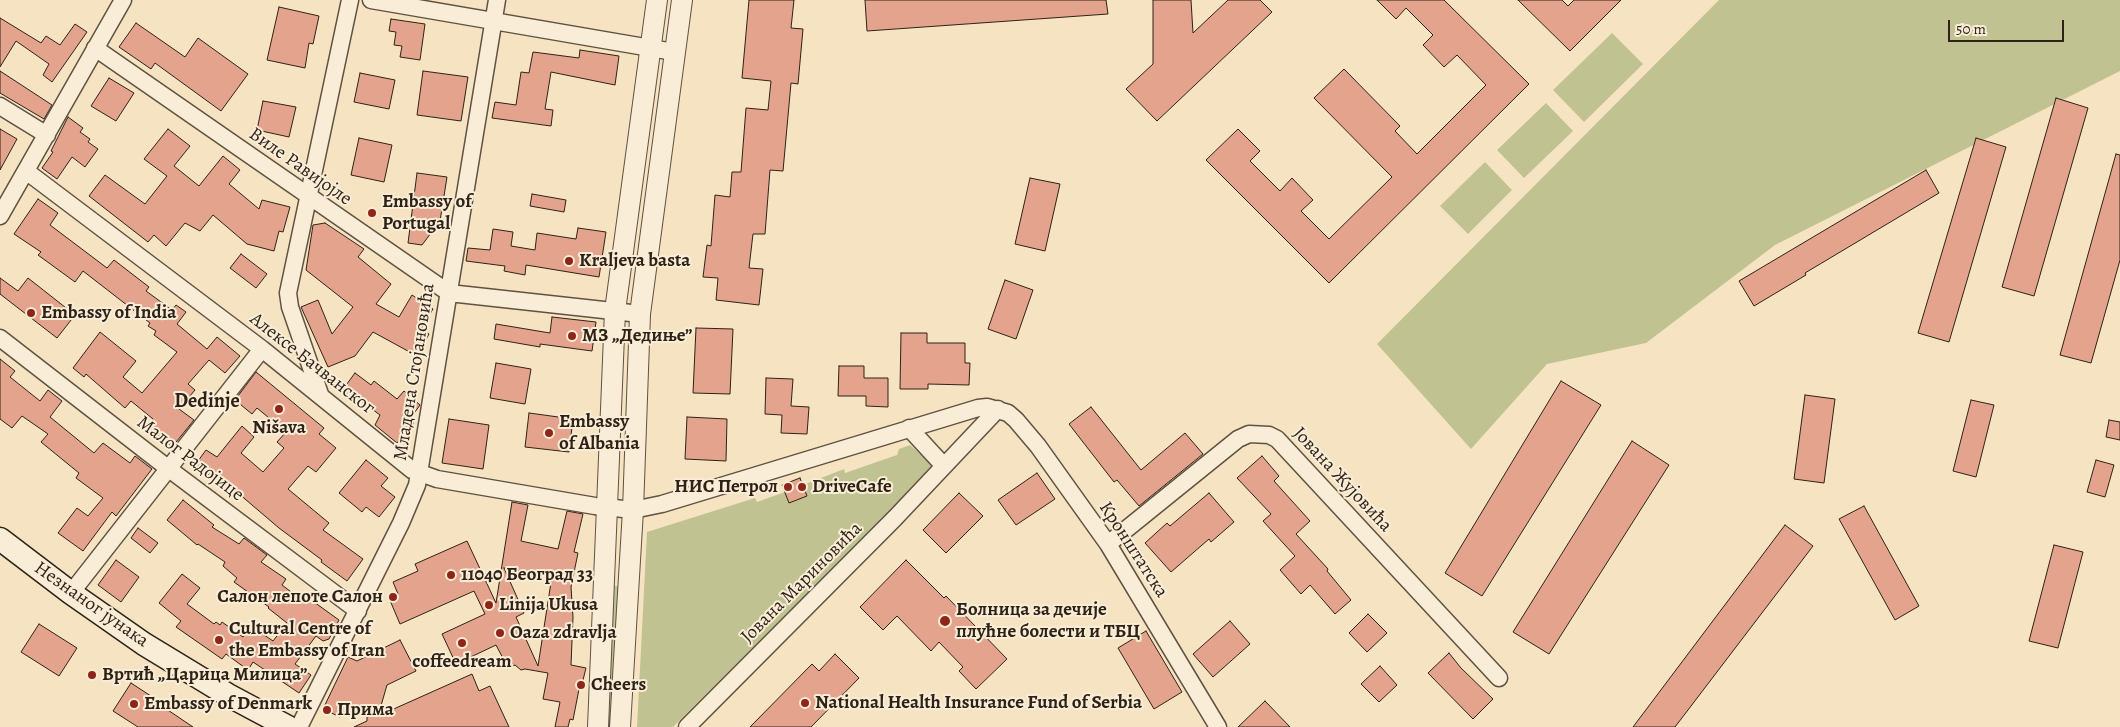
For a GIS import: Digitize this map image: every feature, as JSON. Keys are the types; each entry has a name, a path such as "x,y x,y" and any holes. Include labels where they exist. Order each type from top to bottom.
{"main road":[{"name":"Незнаног јунака","path":"0,539 71,593 172,661 228,695 288,727"}],"street":[{"path":"0,216 122,0"},
{"path":"320,394 288,301 289,285 350,0"},
{"path":"371,0 674,52"},
{"name":"Младена Стојановића","path":"299,727 401,522 417,485 497,0"},
{"path":"598,727 616,311 656,0"},
{"path":"620,727 633,510 640,314 682,0"},
{"name":"Виле Равијојле","path":"95,48 449,293 640,314"},
{"path":"0,106 47,135"},
{"name":"Алексе Бачванског","path":"26,171 262,349 419,474 437,479 608,508"},
{"name":"Малог Радојице","path":"0,338 169,469 358,610"},
{"path":"71,593 262,349"},
{"path":"608,508 633,510 662,504 978,408 998,409"},
{"name":"Јована Мариновића","path":"687,727 998,409"},
{"name":"Кронштатска","path":"998,409 1016,420 1034,441 1108,544 1218,727"},
{"path":"909,428 944,466"},
{"name":"Јована Жујовића","path":"1108,544 1238,439 1255,434 1269,435 1277,439 1499,678"}],"green space":[{"path":"1719,0 2120,0 2120,71 1775,245 1646,343 1547,364 1471,449 1377,344"},
{"path":"1612,33 1643,64 1584,122 1553,90"},
{"path":"1546,103 1573,131 1524,178 1497,150"},
{"path":"1485,162 1512,190 1468,234 1440,206"},
{"path":"910,445 935,467 673,727 637,727 647,532 755,498 757,502 785,492 789,502 803,485 844,469 845,473 897,455 899,449"},
{"path":"610,585 621,587 614,727 603,727"}],"building":[{"path":"749,0 794,0 791,28 803,29 798,84 791,83 783,171 770,170 765,234 753,234 749,268 763,269 759,305 716,300 718,278 703,277 707,245 711,246 715,195 730,197 732,172 741,172 746,108 768,110 771,81 742,78"},
{"path":"865,0 1106,0 1108,14 867,31"},
{"path":"1153,0 1191,0 1193,33 1228,0 1260,0 1272,12 1157,121 1126,89 1153,64"},
{"path":"1377,0 1444,0 1529,84 1329,283 1206,160 1238,129 1260,151 1250,161 1280,191 1292,178 1313,200 1301,211 1329,239 1392,177 1314,98 1344,69 1400,126 1395,131 1417,154 1486,85 1457,55 1444,67 1423,45 1433,35 1406,8 1396,19"},
{"path":"1518,0 1562,0 1568,6 1574,0 1621,0 1570,51"},
{"path":"279,7 319,16 313,44 309,43 305,68 267,60"},
{"path":"0,18 41,43 46,36 60,45 75,24 87,32 52,82 43,75 49,64 16,41 0,67"},
{"path":"391,19 425,24 420,60 400,57 402,46 394,45 396,32 389,31"},
{"path":"136,23 185,57 198,38 248,74 221,111 155,63 151,69 119,47"},
{"path":"580,50 619,56 615,85 551,72 545,109 553,110 551,126 492,118 495,102 516,105 521,72 529,73 533,52 579,58"},
{"path":"0,71 52,105 44,119 0,93"},
{"path":"423,71 468,77 461,121 417,115"},
{"path":"360,73 395,80 389,109 354,102"},
{"path":"109,78 134,93 116,121 91,106"},
{"path":"2056,98 2088,108 2034,296 2002,287"},
{"path":"263,101 296,107 289,137 257,130"},
{"path":"68,117 83,128 80,132 90,139 88,142 98,149 85,167 72,157 57,179 42,168 53,152 51,151"},
{"path":"0,129 17,139 0,170"},
{"path":"168,129 190,146 174,166 199,186 223,156 240,170 229,184 259,209 262,200 290,207 283,232 279,231 274,251 247,244 213,215 200,231 185,223 166,246 154,235 148,242 89,196 105,175 145,204 167,176 144,159"},
{"path":"359,138 392,145 384,182 351,175"},
{"path":"1976,138 2006,147 1949,342 1918,333"},
{"path":"2116,154 2120,155 2120,260 2091,363 2060,355"},
{"path":"1926,170 1939,193 1805,273 1806,275 1754,306 1739,281"},
{"path":"417,173 447,177 440,221 422,245 408,243"},
{"path":"1030,178 1060,184 1045,251 1015,244"},
{"path":"532,194 566,200 564,212 530,206"},
{"path":"38,199 58,213 50,225 107,268 114,260 149,287 146,291 172,310 176,305 186,312 177,324 207,349 217,337 240,356 225,373 209,360 188,384 195,390 179,409 194,420 172,447 147,427 153,419 131,401 125,408 86,374 84,377 73,368 100,332 136,361 123,377 142,393 177,352 154,335 156,331 148,326 150,323 83,271 75,282 38,255 41,252 14,234"},
{"path":"325,223 364,249 358,257 391,284 376,304 399,317 412,295 433,309 421,329 429,334 417,356 373,332 355,356 328,367 301,307 318,300 332,334 353,307 306,270 313,225"},
{"path":"578,228 606,232 599,277 526,265 525,275 504,271 505,266 466,261 468,248 490,250 493,229 513,232 511,246 535,250 537,233 576,239"},
{"path":"241,254 267,274 256,288 230,268"},
{"path":"0,278 18,291 28,278 75,315 57,338 0,294"},
{"path":"1005,280 1033,290 1016,339 988,329"},
{"name":"МЗ „Дедиње”","path":"552,317 596,322 592,351 540,344 540,347 494,339 496,324 550,333"},
{"path":"696,328 733,329 730,394 693,393"},
{"path":"901,333 927,333 927,343 965,343 965,363 970,363 969,385 928,384 928,389 900,389"},
{"path":"0,359 15,371 10,377 40,401 48,390 62,401 50,417 94,453 103,443 130,463 135,456 152,469 116,516 112,512 83,551 58,533 77,508 88,516 103,498 76,478 79,473 41,442 48,434 22,416 12,428 0,419"},
{"path":"496,363 531,369 525,404 490,398"},
{"path":"839,366 864,366 864,378 888,378 888,407 866,406 866,396 838,396"},
{"path":"256,372 324,428 319,434 336,448 316,472 308,466 288,489 329,523 323,530 363,559 347,581 279,528 218,476 216,480 195,465 206,450 217,457 242,426 254,437 241,453 263,472 284,448 277,442 286,432 257,408 252,414 235,400"},
{"path":"355,373 371,385 374,381 397,399 404,391 420,405 410,419 414,423 397,443 375,425 380,415 360,400 357,404 341,392"},
{"path":"766,378 793,379 791,406 809,407 807,434 781,433 782,415 765,414"},
{"path":"1561,381 1601,405 1482,596 1445,573"},
{"path":"1805,395 1835,399 1824,483 1794,479"},
{"path":"1971,400 1994,405 1976,477 1953,471"},
{"path":"1091,407 1141,470 1185,433 1203,454 1139,506 1117,480 1114,482 1069,424"},
{"name":"Embassy of Albania","path":"529,413 573,419 569,452 525,447"},
{"path":"687,417 727,419 726,461 685,459"},
{"path":"449,419 489,425 483,469 442,463"},
{"path":"2109,420 2120,422 2120,440 2106,437"},
{"path":"1632,441 1669,465 1549,654 1513,632"},
{"path":"1262,456 1279,476 1274,481 1310,521 1296,534 1328,569 1327,571 1351,600 1335,614 1310,585 1301,594 1280,570 1295,556 1263,521 1271,514 1237,478"},
{"path":"366,460 388,478 381,486 395,497 379,517 366,507 362,512 339,493"},
{"path":"2096,460 2114,465 2105,497 2087,492"},
{"path":"1037,473 1055,499 1016,525 998,500"},
{"path":"800,478 807,496 789,503 782,485"},
{"path":"959,493 983,516 946,553 923,530"},
{"path":"1209,493 1234,522 1211,542 1209,539 1171,572 1145,543 1167,523 1170,526"},
{"path":"183,500 214,525 212,527 239,544 244,538 267,555 261,562 286,579 282,585 303,601 307,597 339,620 329,639 323,641 316,636 295,664 311,675 299,693 253,662 248,670 226,654 222,659 176,627 181,621 159,603 182,574 200,588 187,604 214,624 216,622 220,625 222,622 243,637 251,626 273,641 287,623 269,607 234,582 237,578 223,566 225,562 197,545 167,520"},
{"path":"512,502 528,505 521,541 558,549 567,511 583,514 574,552 578,553 571,587 573,617 571,665 586,668 582,684 580,684 573,720 570,719 568,727 555,727 560,702 543,699 548,673 521,670 515,665 508,668 496,645 456,664 442,634 485,614 474,591 400,624 389,598 398,594 393,582 418,571 415,564 467,541 496,603","holes":["504,568 552,576 538,666 516,617 524,613"]},
{"path":"1864,506 1919,606 1895,620 1839,519"},
{"path":"1785,525 1813,546 1675,727 1633,727"},
{"path":"138,528 158,543 150,553 131,538"},
{"path":"2054,545 2083,552 2058,648 2029,641"},
{"path":"116,560 139,577 121,602 98,585"},
{"name":"Болница за дечије плућне болести и ТБЦ","path":"906,560 944,598 946,596 1007,659 976,689 959,671 963,667 939,642 931,651 897,616 883,630 860,607"},
{"path":"1368,614 1387,633 1367,652 1349,633"},
{"path":"1230,621 1250,644 1213,677 1193,654"},
{"path":"39,624 77,648 59,676 21,652"},
{"path":"1146,631 1182,692 1154,709 1118,648"},
{"path":"400,640 416,671 387,685 378,716 472,674 479,691 490,686 509,727 354,727 367,721 367,716 348,710 340,717 323,709 348,657 357,661"},
{"path":"1449,653 1461,668 1493,699 1473,719 1428,673"},
{"name":"National Health Insurance Fund of Serbia","path":"835,654 859,678 811,727 750,727 812,664 819,671"},
{"path":"1380,666 1397,685 1379,702 1361,684"},
{"path":"131,683 193,727 138,727 113,711"},
{"path":"1265,701 1290,727 1238,727"}],"place":[{"name":"Embassy of Portugal","path":"372,213"},
{"name":"Kraljeva basta","path":"569,261"},
{"name":"Embassy of India","path":"31,313"},
{"name":"МЗ „Дедиње”","path":"572,336"},
{"name":"Nišava","path":"279,409"},
{"name":"Embassy of Albania","path":"549,433"},
{"name":"НИС Петрол","path":"788,487"},
{"name":"DriveCafe","path":"802,487"},
{"name":"11040 Београд 33","path":"451,575"},
{"name":"Салон лепоте Салон","path":"393,597"},
{"name":"Linija Ukusa","path":"489,605"},
{"name":"Болница за дечије плућне болести и ТБЦ","path":"945,621"},
{"name":"Oaza zdravlja","path":"500,633"},
{"name":"Cultural Centre of the Embassy of Iran","path":"219,640"},
{"name":"coffeedream","path":"462,643"},
{"name":"Вртић „Царица Милица”","path":"92,675"},
{"name":"Cheers","path":"581,685"},
{"name":"National Health Insurance Fund of Serbia","path":"805,703"},
{"name":"Embassy of Denmark","path":"134,704"},
{"name":"Прима","path":"327,710"}],"district":[{"name":"Dedinje","path":"207,402"}]}
